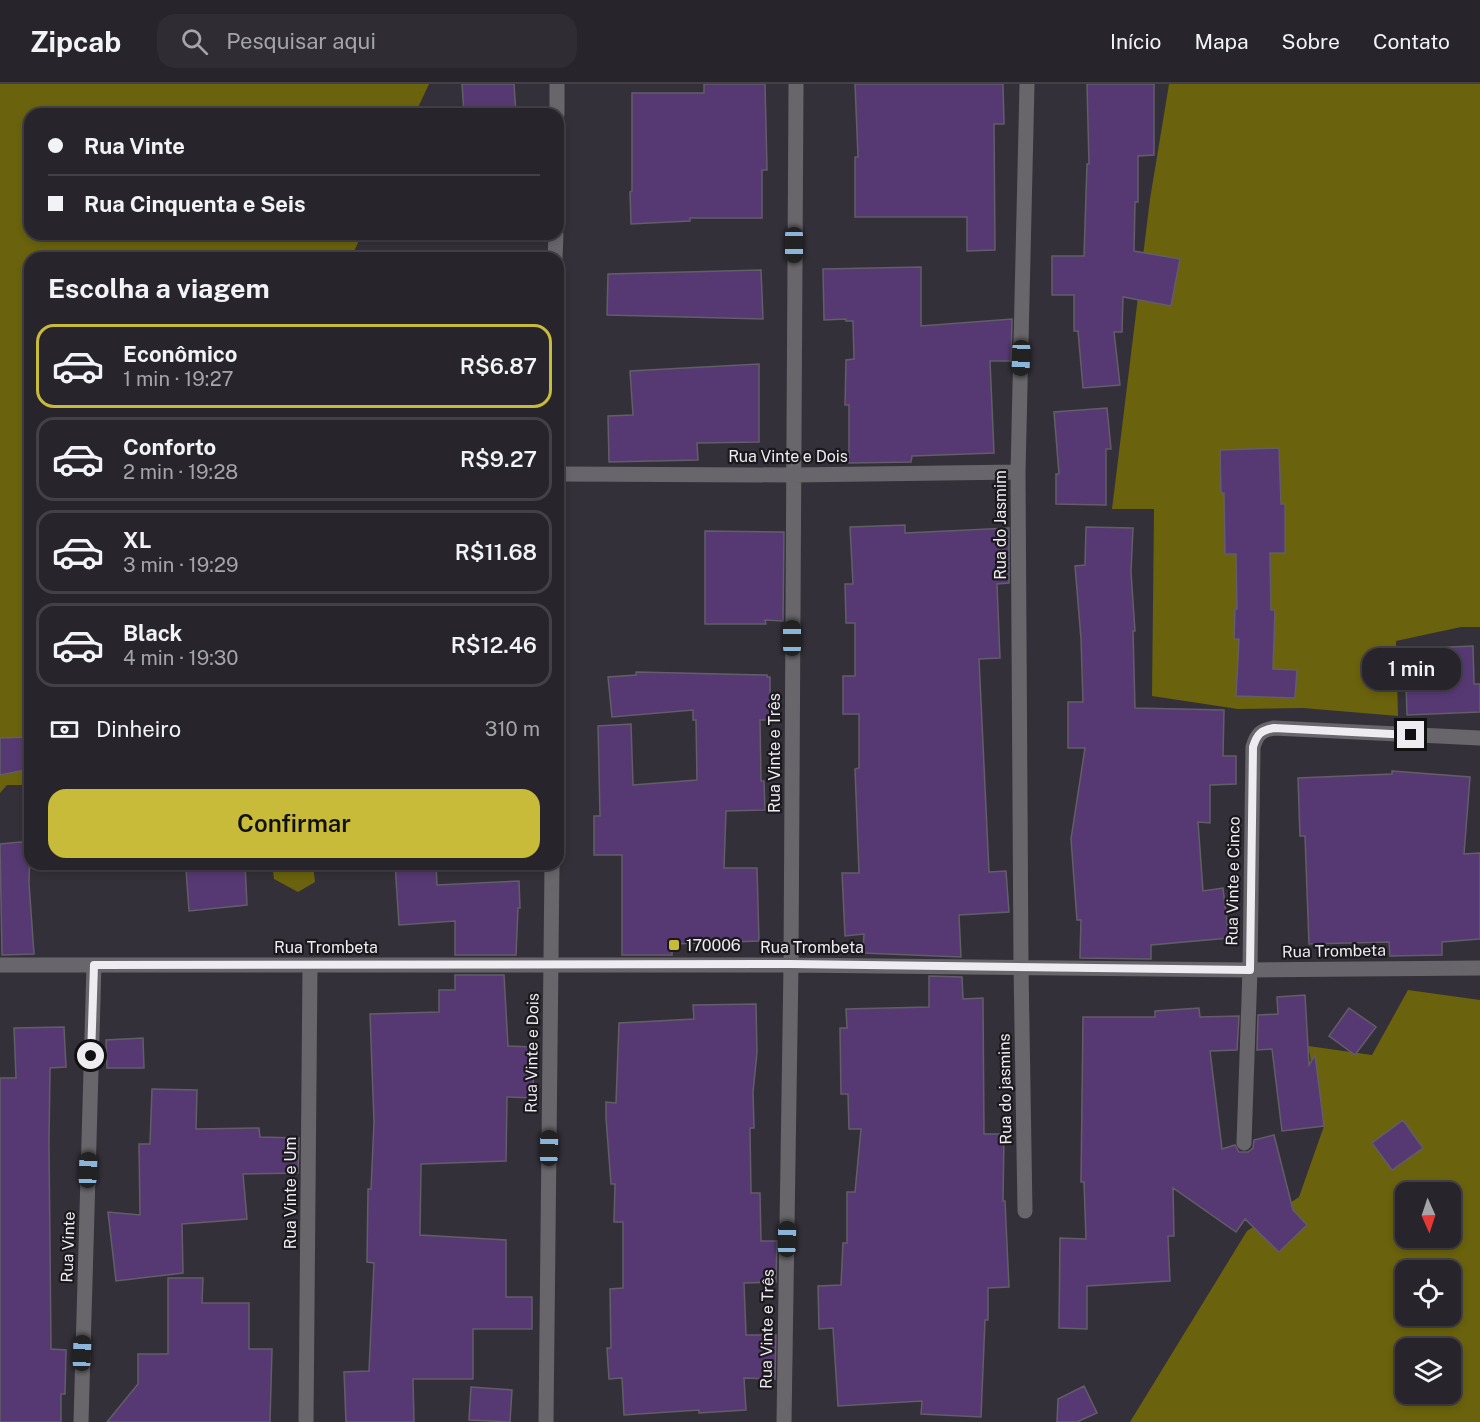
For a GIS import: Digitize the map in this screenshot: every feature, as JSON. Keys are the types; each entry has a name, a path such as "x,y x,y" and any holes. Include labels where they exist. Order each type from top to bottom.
{"street":[{"path":"557,84 557,108"},
{"name":"Rua Vinte e Três","path":"784,1422 791,964 796,84"},
{"name":"Rua do Jasmim","path":"1021,966 1018,472 1028,84"},
{"name":"Rua Vinte e Dois","path":"564,474 793,475 1018,472"},
{"name":"Rua Vinte e Cinco","path":"1244,1143 1250,970 1253,747 1256,737 1262,730 1274,728 1480,738"},
{"name":"Rua Vinte e Dois","path":"546,1422 552,870"},
{"name":"Rua Trombeta","path":"0,965 791,964 1250,970 1480,968"},
{"name":"Rua Vinte","path":"81,1422 94,965"},
{"name":"Rua Vinte e Um","path":"306,1422 310,965"},
{"name":"Rua do jasmins","path":"1021,966 1025,1211"}],"shaded area":[{"path":"0,84 429,84 418,108 24,108 24,240 359,240 354,252 24,252 24,785 7,785 0,793"},
{"path":"1169,84 1480,84 1480,627 1461,627 1396,641 1398,716 1303,708 1238,709 1152,696 1154,509 1112,509 1150,199"},
{"path":"273,870 314,870 315,882 298,892 274,879"},
{"path":"1408,990 1480,1000 1480,1422 1130,1422 1247,1231 1299,1197 1324,1126 1308,1046 1372,1055"}],"building":[{"path":"462,84 514,84 516,108 464,108"},
{"path":"704,84 765,84 767,170 762,170 762,218 690,218 690,221 631,224 632,93 704,93"},
{"path":"855,84 1003,84 1004,124 994,124 995,250 967,251 967,217 855,217 855,157 858,157"},
{"path":"1087,84 1154,84 1154,155 1138,156 1138,202 1135,202 1134,251 1180,259 1171,306 1123,297 1122,332 1114,332 1120,385 1083,388 1078,331 1074,331 1074,295 1052,295 1052,256 1084,256 1087,164 1089,164"},
{"path":"921,267 921,326 1012,319 1011,361 990,361 994,453 912,456 911,462 849,463 849,405 845,405 846,360 854,359 853,321 824,320 823,269"},
{"path":"761,270 763,319 607,315 608,274"},
{"path":"759,364 759,442 697,443 698,460 609,462 608,416 633,415 630,371"},
{"path":"1107,408 1111,449 1106,449 1106,505 1056,504 1056,474 1059,474 1054,412"},
{"path":"1279,448 1281,504 1285,504 1285,553 1270,553 1271,610 1275,610 1273,669 1297,670 1295,698 1236,696 1239,639 1234,639 1235,609 1237,609 1236,554 1225,554 1224,493 1221,493 1220,450"},
{"path":"905,525 905,533 1009,528 1009,583 997,584 1000,658 979,659 989,872 1006,871 1009,912 959,915 961,957 863,953 864,934 845,936 842,873 859,873 855,769 859,768 859,714 843,714 843,676 855,676 855,623 846,623 845,584 853,584 850,527"},
{"path":"1086,527 1133,528 1131,572 1135,631 1133,631 1135,708 1224,710 1223,756 1236,756 1236,784 1210,785 1210,823 1198,822 1203,891 1223,888 1229,938 1151,945 1151,959 1080,958 1081,920 1077,920 1071,839 1085,748 1068,748 1068,702 1083,702 1075,566 1085,565"},
{"path":"705,531 784,532 783,621 765,620 766,624 705,624"},
{"path":"1473,646 1474,684 1480,684 1480,712 1407,715 1405,649"},
{"path":"636,672 767,675 770,677 770,720 760,720 761,781 764,781 765,810 726,811 724,868 757,868 759,941 672,944 672,955 622,955 622,855 594,855 594,816 600,816 598,726 631,724 633,785 697,780 696,720 693,720 693,710 612,717 608,677 636,675"},
{"path":"24,737 24,770 0,775 0,738"},
{"path":"1392,771 1470,777 1464,854 1480,853 1480,939 1442,942 1442,955 1390,956 1389,942 1309,944 1305,836 1300,836 1298,778 1392,774"},
{"path":"24,842 24,870 29,870 34,954 2,955 0,844"},
{"path":"186,870 245,870 247,905 189,911"},
{"path":"395,870 436,870 437,885 519,881 520,908 518,908 516,955 455,955 455,921 399,925"},
{"path":"455,975 504,975 508,1046 534,1047 533,1098 507,1097 506,1161 421,1164 420,1235 506,1240 506,1297 532,1297 532,1329 473,1329 473,1379 413,1379 414,1422 346,1422 344,1372 369,1371 374,1263 367,1262 368,1189 371,1189 374,1122 370,1014 439,1012 439,990 455,990"},
{"path":"929,976 962,977 963,999 983,998 984,1134 1004,1134 1003,1201 1005,1201 1009,1287 988,1288 981,1417 921,1414 922,1401 838,1406 833,1328 819,1329 818,1286 841,1285 843,1243 847,1243 847,1192 855,1192 861,1129 849,1129 848,1094 841,1094 840,1028 847,1028 846,1009 929,1007"},
{"path":"1305,995 1309,1065 1315,1055 1324,1126 1282,1131 1272,1049 1257,1050 1258,1015 1278,1014 1277,997"},
{"path":"756,1004 754,1128 750,1128 751,1193 760,1193 761,1241 777,1241 776,1282 744,1283 746,1335 776,1335 775,1379 744,1378 746,1410 699,1413 699,1410 624,1415 622,1378 609,1379 607,1348 611,1348 610,1289 623,1288 623,1222 614,1222 615,1184 611,1184 606,1118 606,1102 616,1103 619,1023 694,1019 693,1005"},
{"path":"1199,1008 1200,1017 1239,1016 1237,1050 1210,1051 1222,1149 1235,1145 1239,1152 1248,1152 1253,1148 1254,1140 1274,1135 1293,1210 1307,1225 1279,1252 1245,1219 1236,1232 1173,1188 1174,1236 1168,1236 1170,1281 1087,1286 1087,1329 1059,1328 1060,1238 1086,1239 1084,1182 1081,1182 1083,1017 1155,1017 1155,1011"},
{"path":"1349,1008 1376,1027 1355,1055 1329,1036"},
{"path":"64,1027 66,1067 50,1068 49,1143 51,1349 66,1350 65,1394 61,1394 61,1422 0,1422 0,1078 16,1078 14,1028"},
{"path":"143,1038 144,1068 107,1068 106,1040"},
{"path":"152,1089 197,1090 196,1129 259,1128 260,1137 299,1138 298,1173 243,1174 247,1219 182,1224 183,1273 116,1281 108,1212 140,1215 139,1144 150,1144"},
{"path":"1403,1120 1423,1148 1392,1170 1372,1143"},
{"path":"168,1278 203,1278 202,1303 249,1303 249,1349 272,1349 270,1422 107,1422 138,1384 138,1354 168,1354"},
{"path":"1084,1386 1097,1413 1077,1422 1057,1422 1058,1399"},
{"path":"471,1387 512,1390 510,1422 469,1420"}],"place":[{"name":"170006","path":"674,945"}],"route":[{"path":"91,1056 94,965 791,964 1250,970 1253,747 1256,737 1262,730 1274,728 1411,735"}]}
